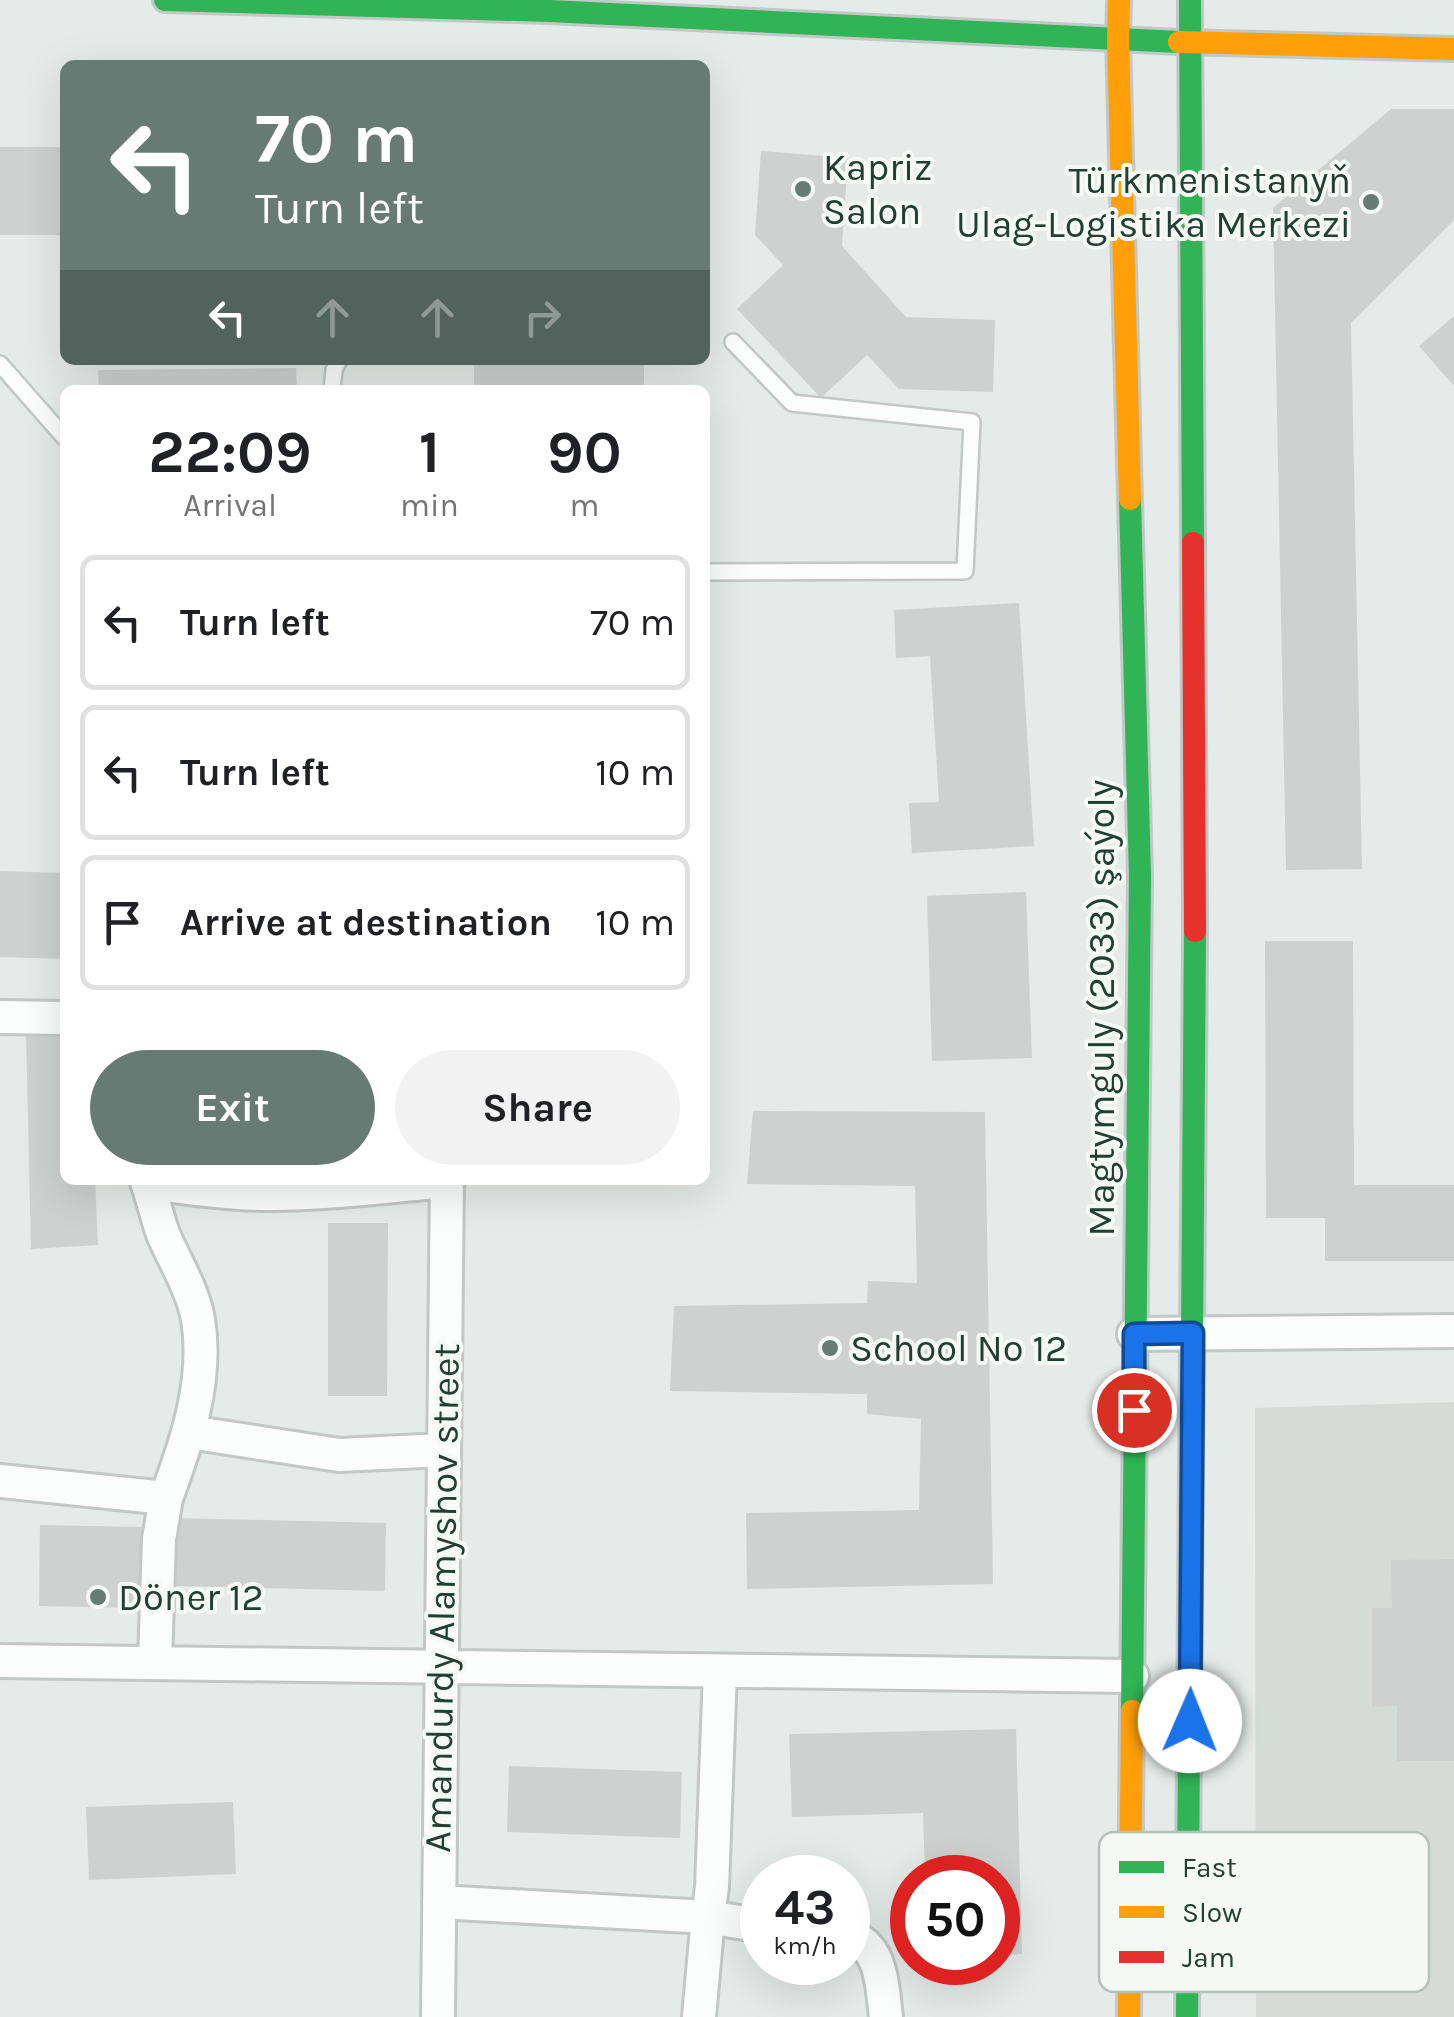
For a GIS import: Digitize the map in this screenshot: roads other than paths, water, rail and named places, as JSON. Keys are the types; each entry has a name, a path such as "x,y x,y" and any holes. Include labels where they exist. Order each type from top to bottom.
{"main road":[{"path":"165,0 549,11 1118,40 1454,49"},
{"name":"Magtymguly (2033) şaýoly","path":"1119,0 1140,876 1131,1832"},
{"path":"1189,1832 1195,830 1190,0"},
{"name":"Magtymguly (2033) şaýoly","path":"1129,1992 1129,2017"},
{"path":"1187,1992 1187,2017"}],"street":[{"path":"0,1018 60,1018"},
{"path":"148,1185 198,1318 200,1350 189,1432 166,1498 158,1539 155,1663"},
{"path":"170,1185 262,1193 319,1193 404,1185"},
{"name":"Amandurdy Alamyshov street","path":"438,2017 447,1185"},
{"path":"1134,1334 1454,1331"},
{"path":"189,1432 339,1455 444,1450"},
{"path":"0,1481 166,1498"},
{"path":"0,1661 1132,1676"},
{"path":"699,2017 712,1886 720,1671"},
{"path":"439,1902 740,1923"},
{"path":"870,1954 880,1966 886,2017"}],"lane":[{"path":"710,574 965,572 972,422 792,403 733,342"},
{"path":"0,364 60,432"}],"place":[{"name":"Kapriz Salon","path":"803,189"},
{"name":"Türkmenistanyň Ulag-Logistika Merkezi","path":"1371,202"},
{"name":"School No 12","path":"830,1348"},
{"name":"Döner 12","path":"98,1597"}]}
